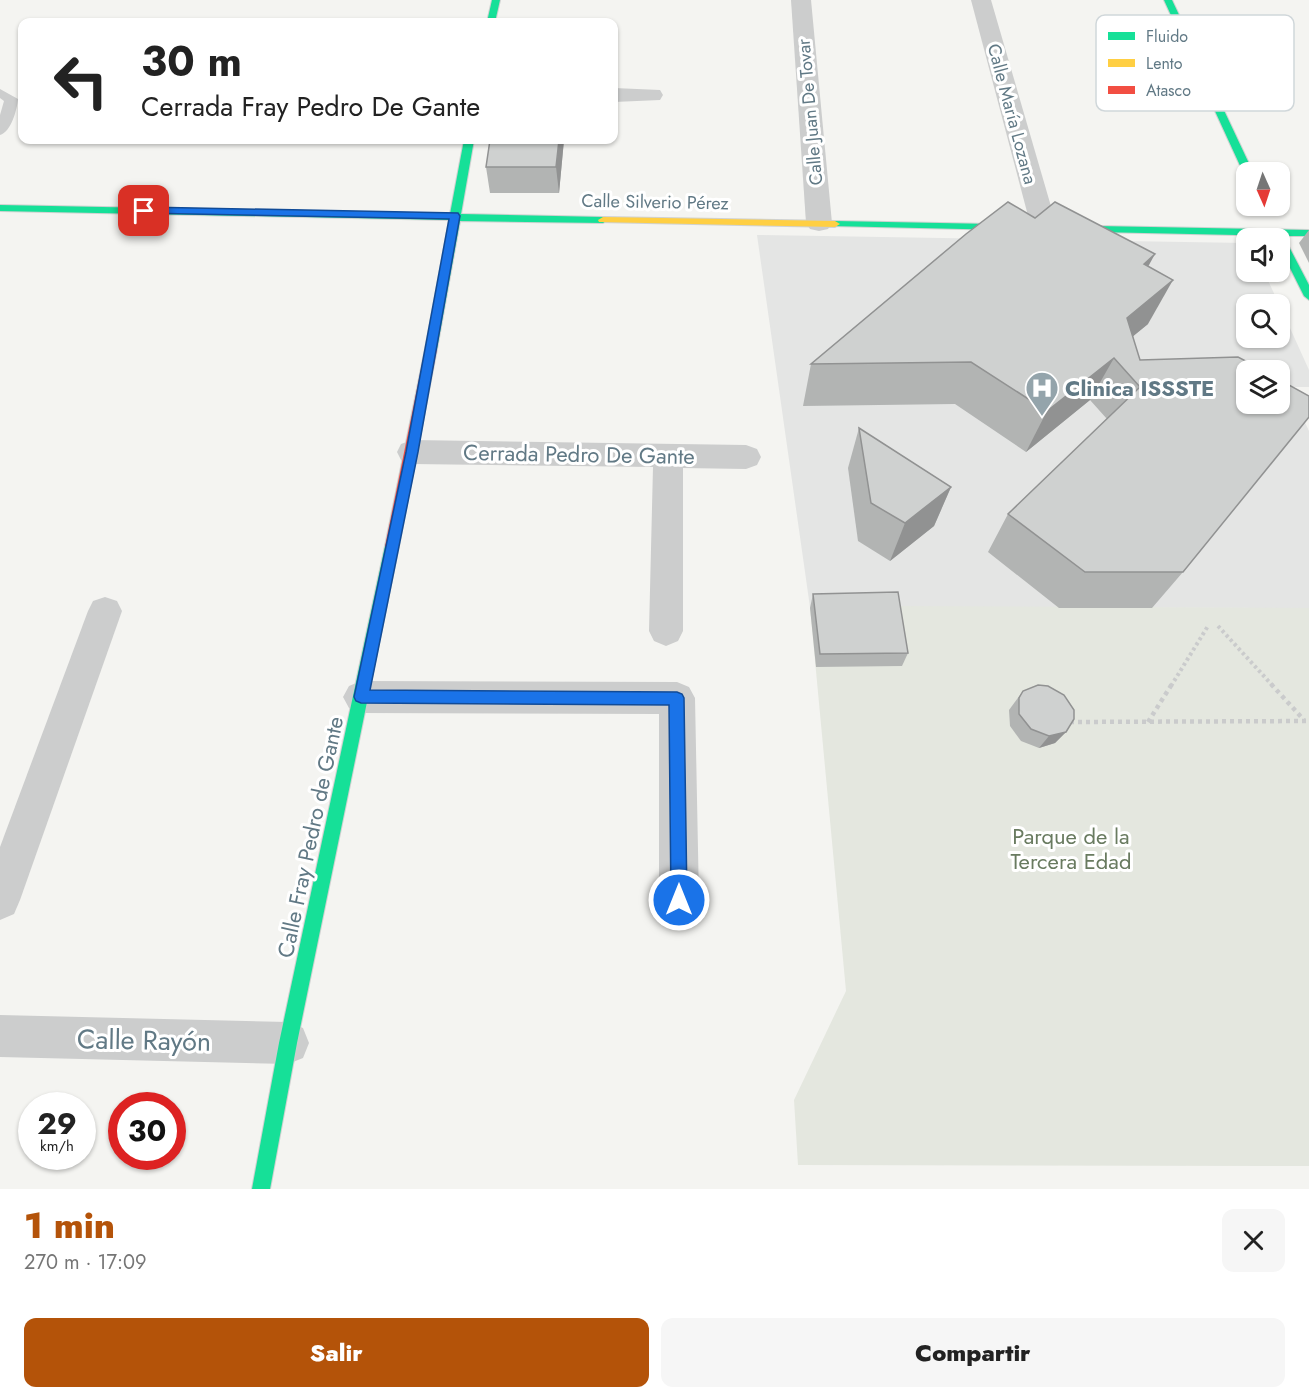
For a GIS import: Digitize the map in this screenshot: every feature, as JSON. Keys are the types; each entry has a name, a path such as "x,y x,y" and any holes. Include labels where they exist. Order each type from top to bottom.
{"main road":[{"path":"492,18 495,0"},
{"path":"1168,0 1175,15"},
{"path":"1220,111 1243,162"},
{"name":"Calle Fray Pedro de Gante","path":"261,1189 288,1044 412,452 468,144"},
{"name":"Calle Silverio Pérez","path":"0,208 1044,227 1236,235"},
{"name":"Calle Silverio Pérez","path":"1290,235 1309,233"},
{"path":"1290,260 1309,296"}],"street":[{"name":"Calle Juan De Tovar","path":"801,0 819,223"},
{"name":"Calle María Lozana","path":"981,0 1044,227"},
{"path":"618,95 652,95"},
{"name":"Cerrada Pedro De Gante","path":"412,452 746,457"},
{"path":"666,630 668,455"},
{"path":"0,900 105,611"},
{"path":"361,697 677,698 679,900"},
{"name":"Calle Rayón","path":"0,1036 288,1044"}],"lane":[{"path":"0,93 11,99 10,108 0,131"}],"path":[{"path":"1148,722 1208,626"},
{"path":"1218,626 1307,721"},
{"path":"1063,722 1307,721"}],"shaded area":[{"name":"Clinica ISSSTE","path":"757,235 1236,243 1236,282 1269,282 1274,294 1236,294 1236,348 1290,348 1290,328 1309,370 1309,387 1290,387 1290,360 1236,360 1236,414 1290,414 1290,391 1309,431 1309,608 810,607"}],"green space":[{"name":"Parque de la Tercera Edad","path":"810,607 1309,608 1309,1166 798,1165 794,1100 846,991"}],"building":[{"path":"489,144 559,144 556,167 486,167"},
{"path":"1008,202 1035,218 1055,202 1155,254 1144,264 1173,280 1127,318 1140,360 1238,357 1244,360 1236,360 1236,414 1290,414 1290,386 1309,396 1309,417 1183,572 1085,572 1008,514 1140,387 1114,358 1047,411 971,362 811,364 966,234"},
{"path":"859,428 951,487 905,523 871,503"},
{"path":"898,592 908,653 820,654 813,594"},
{"path":"1038,685 1048,686 1064,695 1074,710 1074,719 1066,732 1049,736 1031,729 1019,714 1019,698 1023,691"}],"traffic: fast":[{"path":"492,18 496,0"},
{"path":"1168,0 1175,15"},
{"path":"1220,111 1243,162"},
{"path":"431,349 468,144"},
{"path":"0,208 603,220"},
{"path":"835,224 1309,233"},
{"path":"1290,259 1309,296"},
{"path":"261,1189 288,1043 392,546"}],"traffic: slow":[{"path":"603,220 835,224"}],"traffic: jam":[{"path":"392,546 431,349"}],"place":[{"name":"Clinica ISSSTE","path":"1042,417"}],"route":[{"path":"144,211 455,216 412,452 361,697 677,698 679,900"}]}
